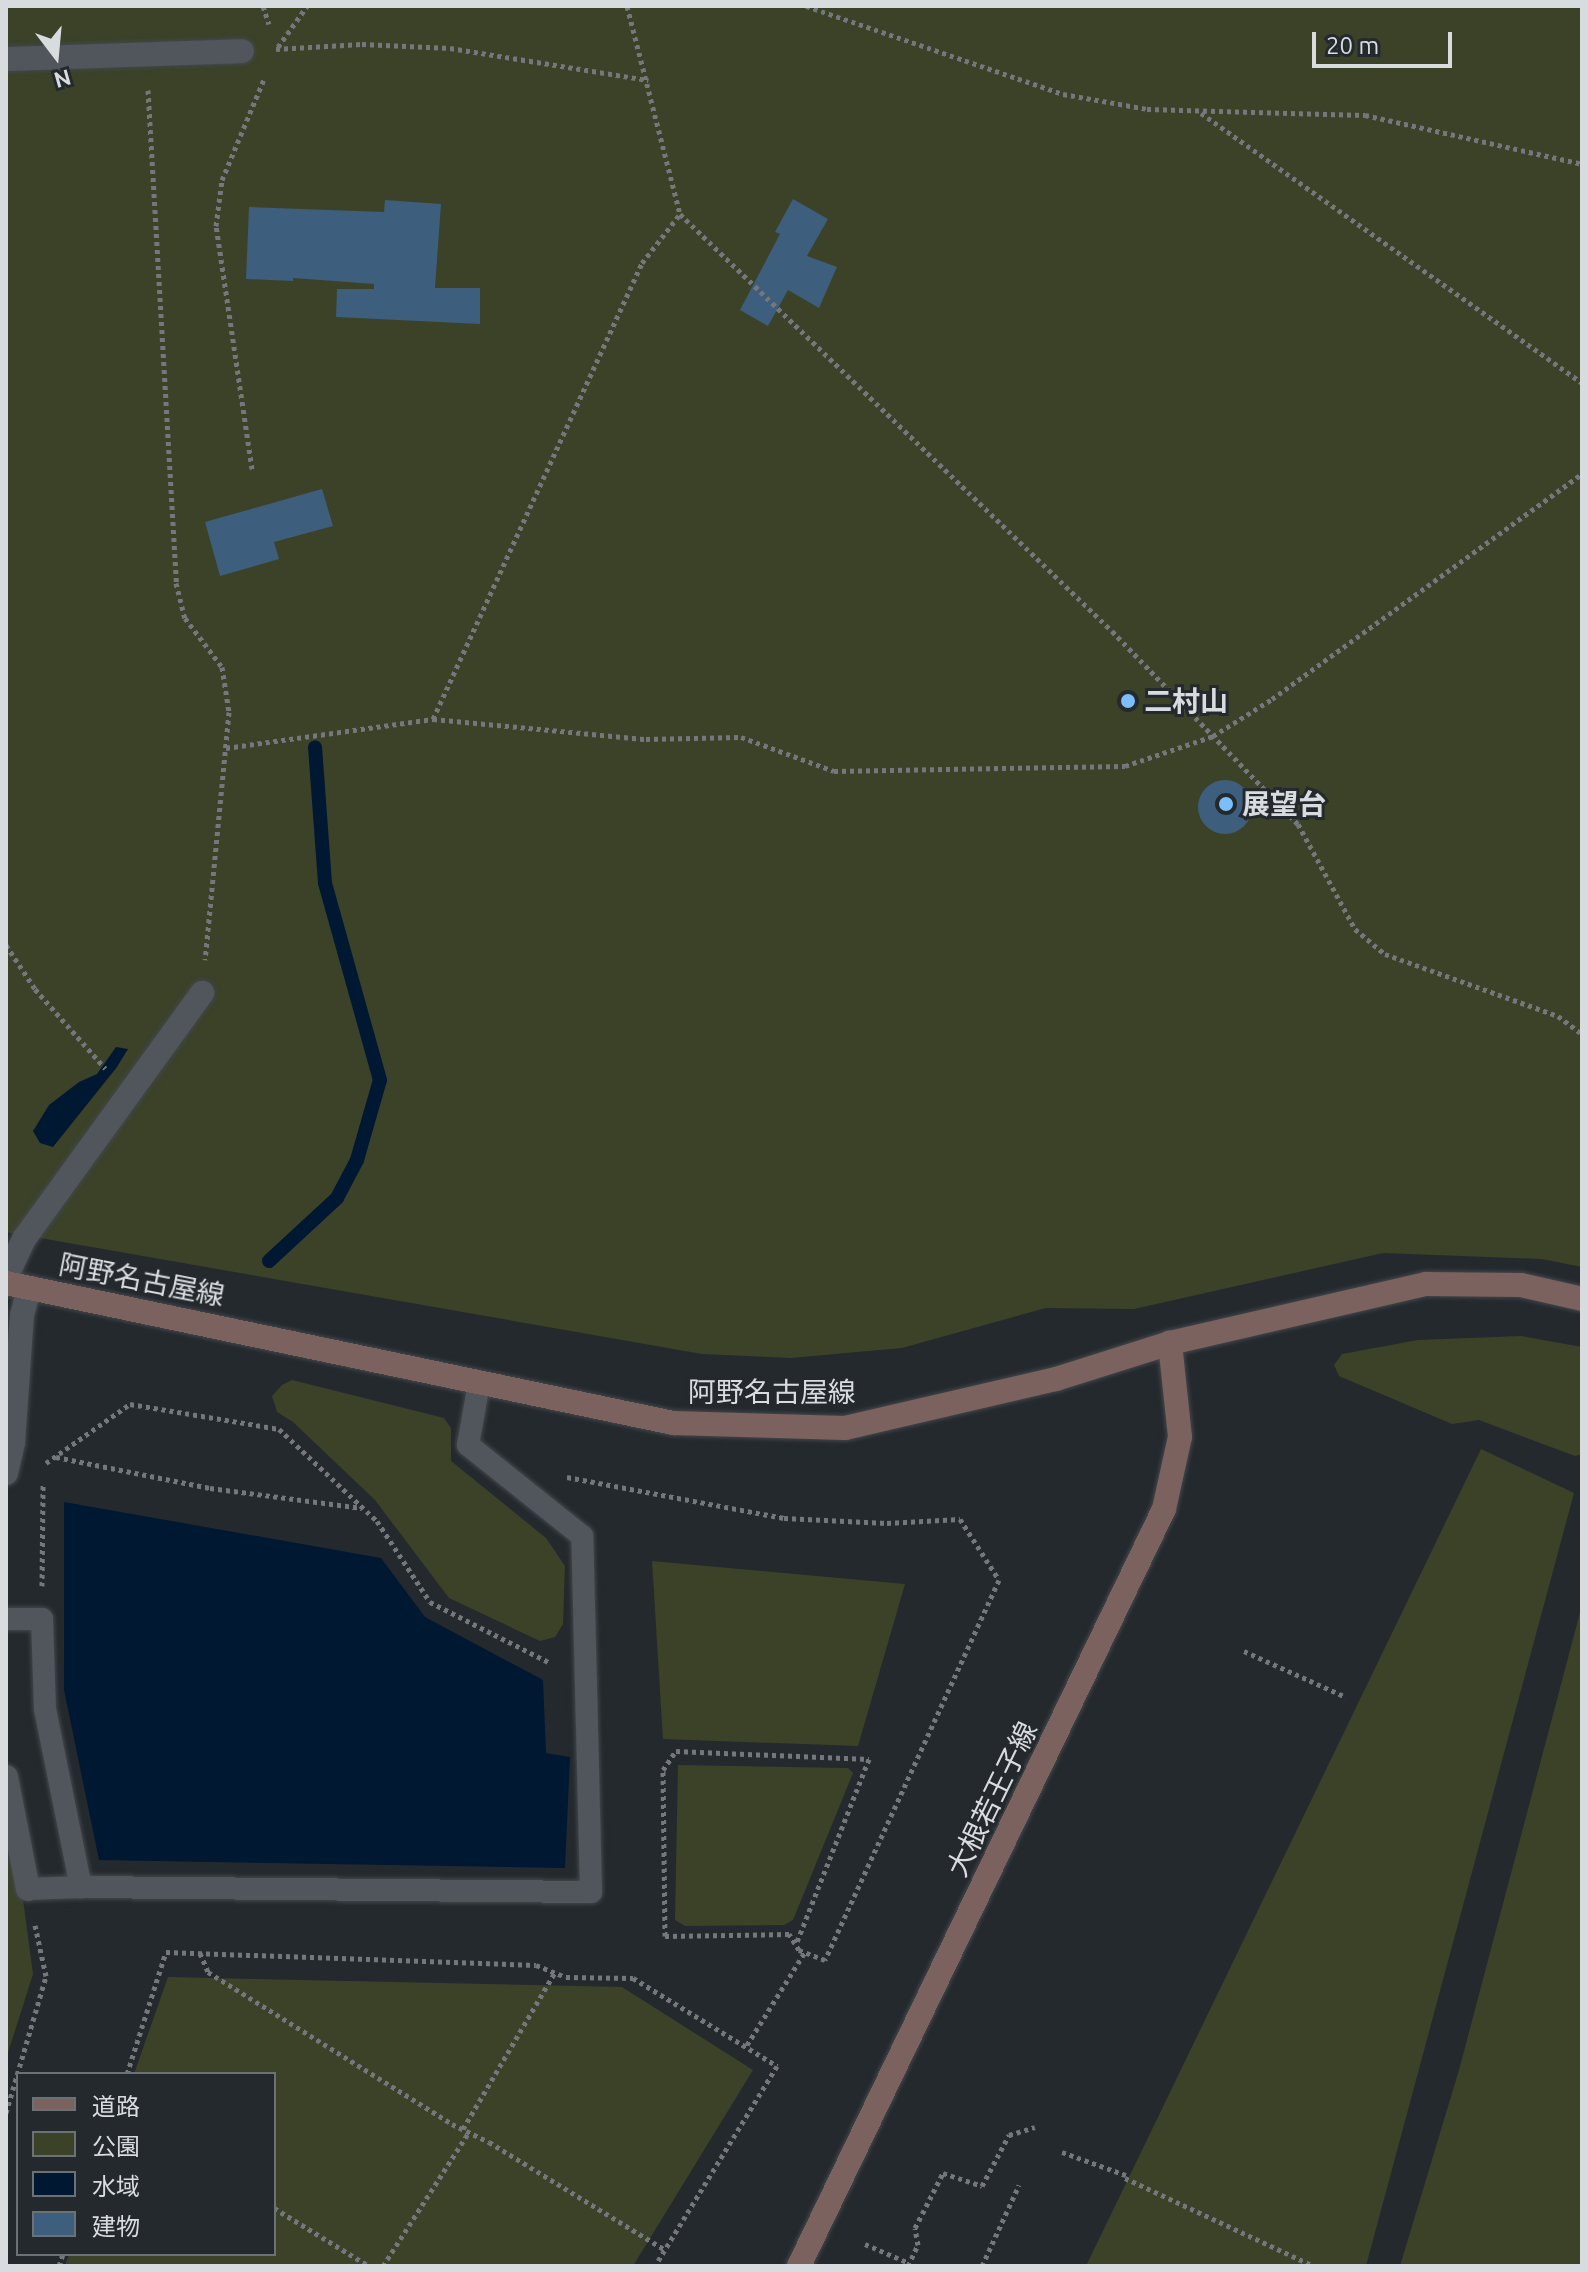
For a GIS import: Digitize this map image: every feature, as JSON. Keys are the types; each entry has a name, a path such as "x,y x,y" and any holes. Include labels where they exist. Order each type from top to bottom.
{"main road":[{"name":"阿野名古屋線","path":"14,1282 673,1423 845,1428 1056,1379 1170,1343 1426,1284 1521,1285 1582,1299"},
{"name":"大根若王子線","path":"799,2266 1164,1509 1180,1437 1170,1343"}],"street":[{"path":"6,59 242,51"},
{"path":"6,1473 13,1443 22,1315 14,1282 24,1239 202,993"},
{"path":"6,1777 28,1889"}],"lane":[{"path":"28,1889 591,1892 582,1536 468,1445 479,1383"},
{"path":"6,1619 42,1619 45,1709 81,1887"}],"path":[{"path":"271,63 277,49 307,6"},
{"path":"627,6 680,214 1112,631 1298,824 1355,929 1385,954 1558,1016 1582,1034"},
{"path":"806,6 1063,94 1147,109 1365,115 1582,164"},
{"path":"242,51 362,44 450,48 648,80"},
{"path":"146,54 176,583 185,618 222,667 229,712 202,993"},
{"path":"252,469 216,226 222,180 264,78"},
{"path":"1199,111 1582,383"},
{"path":"433,719 642,263 680,214"},
{"path":"226,748 433,719 646,739 741,737 834,771 1125,766 1213,736 1272,699 1582,474"},
{"path":"6,945 35,989 90,1053"},
{"path":"43,1465 130,1404 279,1429 377,1521 430,1602 550,1661 551,1677"},
{"path":"55,1457 210,1488 363,1508"},
{"path":"506,1476 545,1473 784,1518 887,1523 960,1519 991,1567 999,1580 825,1960 805,1952 796,1944 789,1934 665,1936 663,1770 676,1751 869,1759 796,1944"},
{"path":"42,1619 43,1481"},
{"path":"1244,1651 1346,1697"},
{"path":"18,2072 46,1976 28,1889"},
{"path":"128,2072 166,1952 536,1965 566,1977 633,1978 777,2066 655,2266"},
{"path":"747,2045 805,1952"},
{"path":"200,1953 208,1972 665,2250"},
{"path":"383,2266 466,2130 555,1972"},
{"path":"6,2113 16,2079"},
{"path":"865,2244 908,2265 918,2245 915,2228 943,2173 982,2186 1009,2135 1035,2127"},
{"path":"1062,2152 1126,2176 1314,2266"},
{"path":"982,2266 1019,2185"},
{"path":"276,2209 369,2266"}],"green space":[{"path":"6,6 1582,6 1582,1267 1542,1259 1383,1253 1134,1309 1046,1308 902,1348 791,1358 702,1354 6,1232"},
{"path":"1521,1336 1582,1347 1582,1454 1575,1456 1479,1420 1452,1424 1339,1376 1334,1365 1342,1354 1418,1340"},
{"path":"292,1380 444,1418 451,1428 451,1461 546,1538 565,1566 563,1624 555,1637 540,1641 449,1598 375,1500 293,1422 277,1412 272,1396"},
{"path":"1481,1449 1574,1493 1366,2266 1086,2266"},
{"path":"652,1561 905,1584 858,1746 663,1739"},
{"path":"1582,1605 1582,2266 1400,2266 1459,2070"},
{"path":"678,1765 848,1768 853,1773 793,1920 784,1925 685,1926 675,1920"},
{"path":"6,1842 22,1892 33,1974 6,2059"},
{"path":"168,1977 622,1987 753,2070 633,2266 65,2266 68,2256 276,2256 276,2072 135,2072"}],"water":[{"path":"116,1047 128,1049 117,1067 53,1147 40,1143 33,1131 49,1105 79,1082 97,1074"},
{"path":"64,1502 381,1558 425,1617 543,1680 546,1753 570,1757 565,1868 99,1860 64,1690"}],"building":[{"path":"793,199 828,219 807,256 837,267 819,308 788,290 768,326 740,310 780,234 775,232"},
{"path":"385,200 441,204 435,288 480,288 480,324 336,317 337,289 374,289 374,284 293,278 293,281 246,279 249,207 384,212"},
{"path":"322,489 333,526 274,542 279,559 220,576 205,522"},
{"path":"1225,780 1244,788 1252,807 1244,826 1225,834 1206,826 1198,807 1206,788"}],"waterway":[{"path":"269,1261 337,1198 357,1160 380,1080 325,883 315,747"}],"place":[{"name":"二村山","path":"1128,701"},
{"name":"展望台","path":"1226,804"}]}
